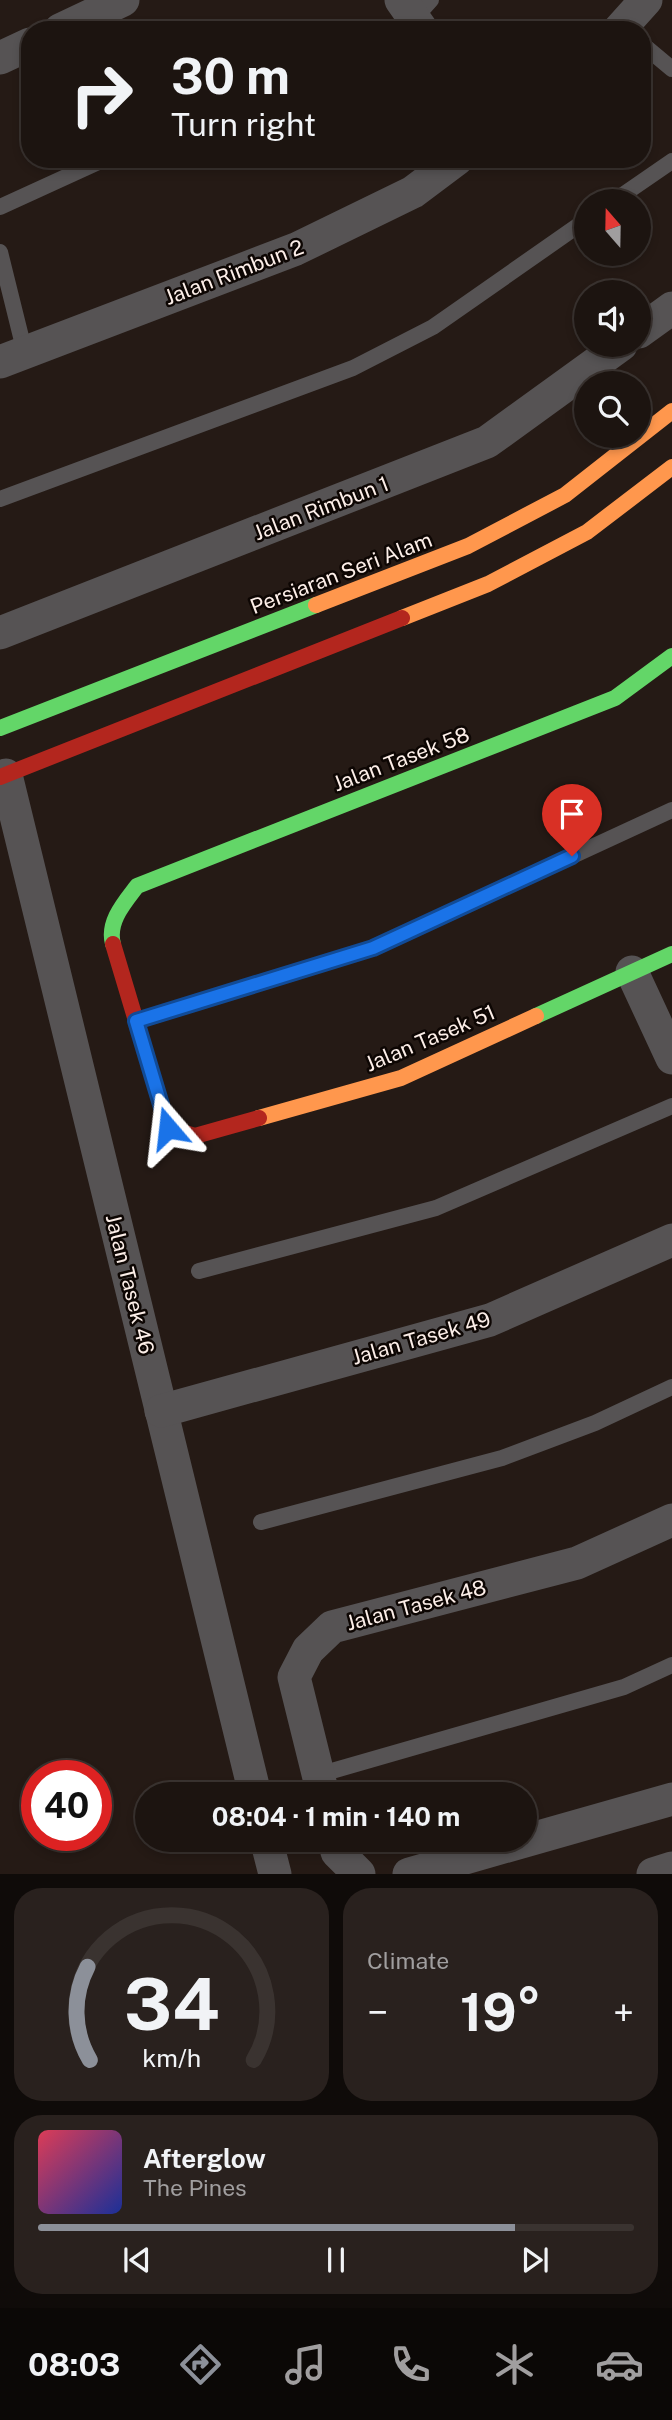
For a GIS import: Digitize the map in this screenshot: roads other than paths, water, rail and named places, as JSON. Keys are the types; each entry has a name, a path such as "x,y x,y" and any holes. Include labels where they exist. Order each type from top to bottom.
{"main road":[{"name":"Persiaran Seri Alam","path":"0,728 468,546 565,495 672,411"},
{"path":"5,769 488,584 587,532 672,467"},
{"name":"Jalan Tasek 58","path":"136,1021 110,934 119,910 137,886 615,698 672,656"},
{"path":"29,735 97,691"},
{"name":"Jalan Tasek 51","path":"136,1021 168,1128 195,1136 401,1078 672,954"}],"street":[{"path":"79,21 123,0"},
{"path":"634,21 646,0"},
{"path":"0,58 21,48"},
{"name":"Jalan Rimbun 2","path":"12,358 296,249 413,192 445,168"},
{"path":"651,323 672,308"},
{"name":"Jalan Rimbun 1","path":"0,633 487,442 604,357"},
{"name":"Jalan Tasek 46","path":"5,769 252,1782"},
{"path":"632,972 672,1058"},
{"name":"Jalan Tasek 49","path":"161,1410 490,1320 672,1240"},
{"name":"Jalan Tasek 48","path":"320,1782 294,1677 308,1650 332,1627 577,1563 672,1520"},
{"path":"409,1874 672,1799"},
{"path":"269,1852 275,1874"},
{"path":"653,1874 672,1868"}],"lane":[{"path":"651,52 672,69"},
{"path":"631,189 672,161"},
{"path":"0,207 85,168"},
{"path":"0,499 353,368 433,327 574,228"},
{"path":"0,252 12,358"},
{"path":"136,1021 373,948 672,810"},
{"path":"200,1271 436,1208 672,1106"},
{"path":"261,1522 502,1458 594,1423 672,1387"},
{"path":"326,1782 624,1687 672,1665"}]}
